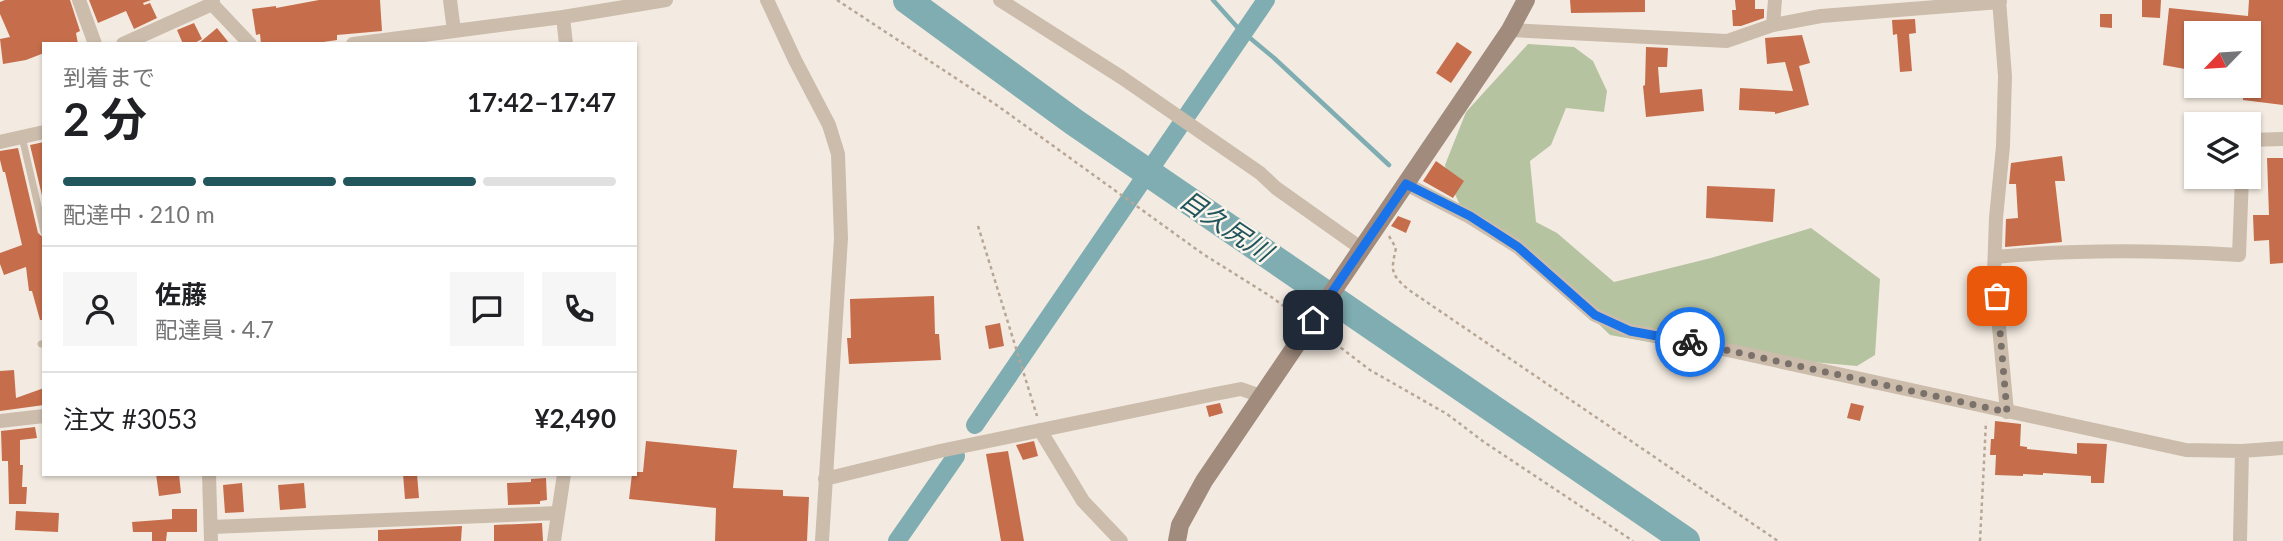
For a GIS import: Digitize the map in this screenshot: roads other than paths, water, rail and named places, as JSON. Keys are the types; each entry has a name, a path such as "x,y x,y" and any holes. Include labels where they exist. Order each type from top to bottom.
{"street":[{"path":"79,0 94,42"},
{"path":"450,0 454,31"},
{"path":"362,42 666,0"},
{"path":"767,0 829,125 838,154 841,238 822,541"},
{"path":"1000,0 1121,77 1252,167 1361,251"},
{"path":"1177,541 1180,525 1204,481 1510,30 1526,0"},
{"path":"1773,25 1775,0"},
{"path":"1510,30 1727,41 1773,25 1821,16 1999,1 2005,76 1995,257 2007,412"},
{"path":"127,42 212,2 248,42"},
{"path":"563,16 566,42"},
{"path":"0,142 42,132"},
{"path":"2261,140 2283,139"},
{"path":"1406,184 1470,216 1518,247 1595,315 1630,331 2186,450 2242,451 2283,448"},
{"path":"1995,257 2090,250 2239,254 2242,189"},
{"path":"825,479 1040,430 1241,389 1261,396"},
{"path":"0,421 42,416"},
{"path":"1040,430 1083,501 1121,541"},
{"path":"2240,541 2242,451"},
{"path":"209,476 211,534 558,513"},
{"path":"554,541 564,476"}],"lane":[{"path":"22,136 42,223"}],"waterway":[{"name":"目久尻川","path":"907,0 1074,122 1686,541"},
{"path":"1213,0 1238,28 1389,165"},
{"path":"975,425 1266,0"},
{"path":"897,541 956,456"}]}
